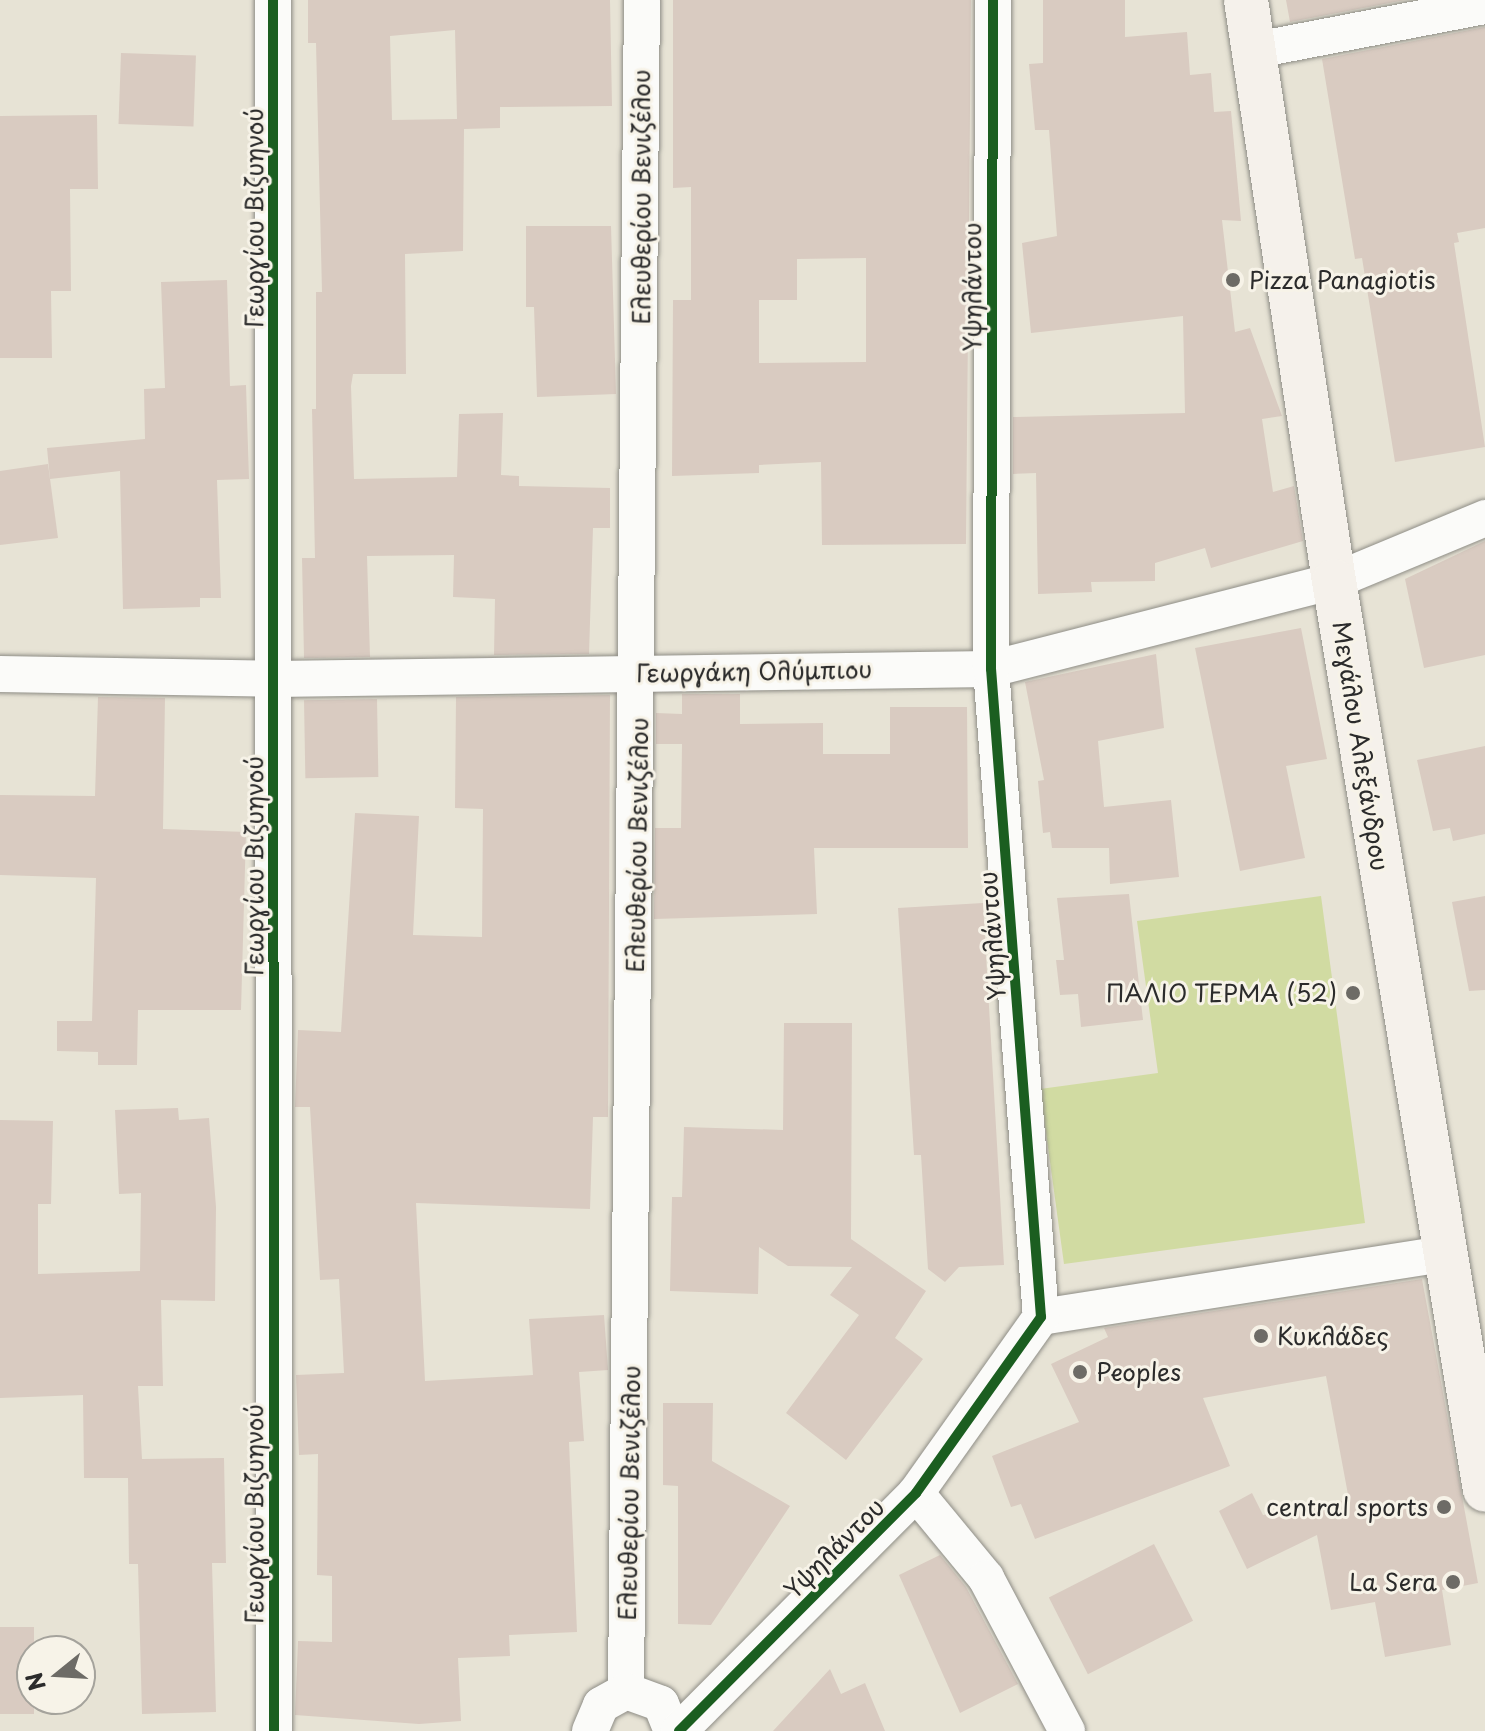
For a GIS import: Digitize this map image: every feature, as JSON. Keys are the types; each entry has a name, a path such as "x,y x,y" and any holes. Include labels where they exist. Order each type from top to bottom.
{"street":[{"name":"Γεωργίου Βιζυηνού","path":"273,0 274,1731"},
{"name":"Ελευθερίου Βενιζέλου","path":"626,1691 639,673 642,0"},
{"name":"Υψηλάντου","path":"679,1731 916,1493 1041,1317 991,669 993,0"},
{"name":"Μεγάλου Αλεξάνδρου","path":"1246,0 1334,581 1443,1254 1476,1381 1485,1490"},
{"path":"1256,50 1485,6"},
{"name":"Γεωργάκη Ολύμπιου","path":"0,674 274,679 991,669 1334,581 1485,518"},
{"path":"1041,1317 1443,1254"},
{"path":"916,1493 986,1578 1067,1731"},
{"path":"590,1731 601,1705 626,1691 661,1704 672,1731"}],"green space":[{"path":"1321,896 1365,1223 1064,1264 1040,1089 1158,1073 1137,921"}],"building":[{"path":"308,0 610,0 612,106 500,107 500,128 464,129 463,251 405,254 406,374 353,374 351,386 354,479 457,477 459,414 503,413 501,475 519,476 519,486 610,488 610,528 593,528 589,654 494,655 495,599 453,597 454,555 367,556 370,657 304,658 302,558 315,558 312,409 316,409 316,292 322,292 316,43 308,43","holes":["455,30 457,119 392,120 390,36"]},
{"path":"673,0 971,0 966,544 822,545 821,462 759,465 759,473 672,476 673,300 691,300 691,187 673,188","holes":["866,258 866,362 759,363 759,300 797,300 797,259"]},
{"path":"1043,0 1125,0 1125,37 1187,32 1190,75 1211,73 1214,112 1231,111 1241,221 1222,220 1235,332 1250,328 1282,416 1262,419 1273,492 1294,486 1303,541 1211,568 1205,548 1155,563 1155,581 1091,582 1092,592 1038,594 1036,473 1013,474 1013,417 1185,413 1183,316 1031,333 1022,243 1057,236 1049,130 1035,130 1029,64 1043,63"},
{"path":"1286,0 1405,0 1290,22"},
{"path":"1485,27 1485,228 1457,233 1459,242 1454,243 1485,447 1395,462 1362,258 1355,259 1322,59"},
{"path":"121,53 196,56 193,127 119,124"},
{"path":"97,115 98,189 70,189 71,291 51,291 52,358 0,358 0,116"},
{"path":"526,226 611,226 616,394 537,397 534,307 526,307"},
{"path":"227,280 230,386 246,385 249,479 217,480 221,598 200,598 200,607 123,609 120,471 50,479 47,448 145,439 144,389 165,388 161,282"},
{"path":"48,464 58,538 0,545 0,471"},
{"path":"1485,541 1485,655 1424,668 1405,579"},
{"path":"1301,628 1327,759 1286,766 1305,858 1240,871 1195,648"},
{"path":"1156,654 1164,728 1098,741 1104,807 1171,800 1179,877 1110,884 1109,848 1052,848 1050,832 1043,833 1038,781 1044,780 1025,682"},
{"path":"682,694 740,694 740,724 823,723 823,754 890,754 890,707 967,707 968,848 814,848 817,914 654,919 655,828 681,828 682,744 656,744 656,713 682,714"},
{"path":"610,695 608,1117 593,1117 590,1209 416,1203 425,1381 533,1375 529,1319 604,1315 608,1370 579,1372 584,1441 569,1442 577,1632 509,1635 510,1656 458,1658 461,1721 419,1724 295,1715 298,1641 332,1642 332,1576 317,1575 318,1454 299,1455 296,1375 344,1373 339,1279 320,1280 310,1107 295,1107 298,1030 341,1032 355,813 419,816 413,935 482,937 483,809 455,808 456,697"},
{"path":"98,697 165,698 163,829 246,832 241,1010 138,1010 137,1065 98,1065 98,1052 57,1051 57,1021 92,1021 96,878 0,875 0,795 95,796"},
{"path":"377,699 378,777 305,778 304,700"},
{"path":"1485,746 1485,834 1453,841 1450,828 1433,831 1417,760"},
{"path":"1129,894 1143,1020 1081,1027 1078,994 1060,995 1056,960 1064,960 1057,898"},
{"path":"1485,896 1485,990 1469,991 1452,902"},
{"path":"983,903 1004,1265 959,1267 945,1282 928,1269 921,1155 914,1155 898,908"},
{"path":"784,1023 852,1023 851,1239 926,1291 895,1338 923,1359 846,1460 786,1413 859,1315 830,1295 852,1267 788,1266 759,1247 758,1294 670,1291 672,1197 682,1197 684,1127 783,1130"},
{"path":"178,1108 179,1120 209,1118 216,1207 215,1301 161,1300 163,1386 138,1386 142,1459 224,1458 226,1563 212,1563 216,1712 142,1714 138,1564 129,1564 128,1478 84,1478 83,1395 0,1398 0,1120 53,1121 51,1204 38,1204 38,1274 140,1271 141,1193 119,1194 115,1110"},
{"path":"1422,1279 1478,1583 1442,1590 1451,1645 1385,1657 1375,1602 1331,1610 1317,1535 1247,1569 1219,1511 1252,1493 1263,1515 1349,1500 1326,1376 1203,1398 1230,1466 1035,1539 1021,1504 1011,1507 992,1456 1079,1422 1051,1364 1108,1337 1104,1328"},
{"path":"663,1403 713,1403 712,1461 790,1506 711,1625 678,1624 678,1486 663,1485"},
{"path":"1154,1544 1193,1621 1088,1674 1049,1598"},
{"path":"940,1555 966,1587 1018,1684 960,1713 899,1575"},
{"path":"0,1627 34,1627 34,1635 16,1635 16,1714 0,1714"},
{"path":"830,1669 841,1694 865,1683 885,1731 773,1731"}],"cycle path":[{"path":"273,0 274,1731"},
{"path":"679,1731 916,1493 1041,1317 991,669 993,0"}],"place":[{"name":"Pizza Panagiotis","path":"1233,280"},
{"name":"ΠΑΛΙΟ ΤΕΡΜΑ (52)","path":"1353,993"},
{"name":"Κυκλάδες","path":"1261,1336"},
{"name":"Peoples","path":"1080,1372"},
{"name":"central sports","path":"1444,1507"},
{"name":"La Sera","path":"1453,1582"}]}
